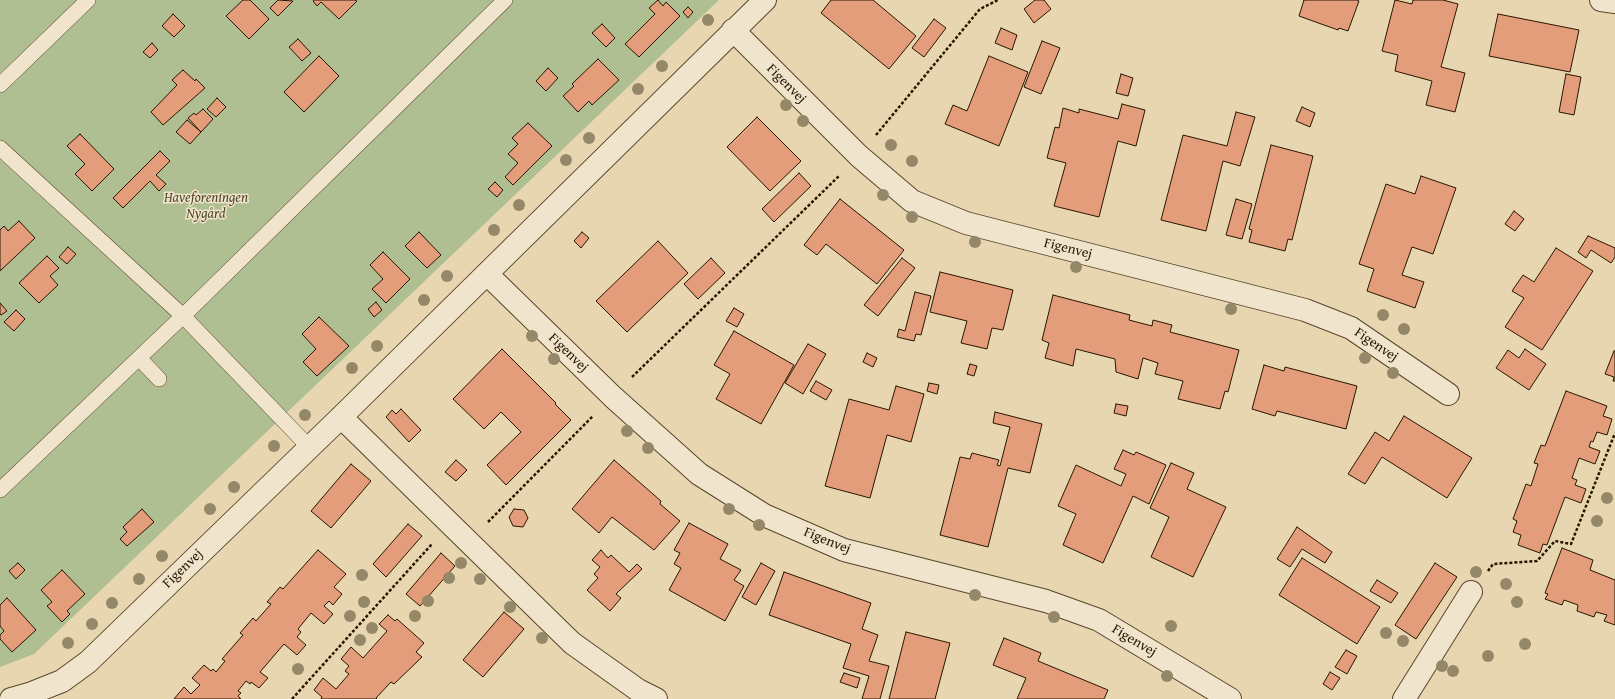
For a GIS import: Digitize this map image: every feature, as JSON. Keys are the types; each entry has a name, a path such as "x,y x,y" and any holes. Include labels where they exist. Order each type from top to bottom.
{"street":[{"name":"Figenvej","path":"11,699 32,693 62,680 88,662 341,417 765,0"},
{"path":"1601,0 1615,2"},
{"name":"Figenvej","path":"733,30 859,156 912,200 966,223 1305,310 1351,328 1448,394"},
{"name":"Figenvej","path":"487,274 613,397 699,474 764,515 844,550 1046,601 1099,620 1230,699"},
{"path":"341,417 468,543 572,643 638,690 656,699"},
{"path":"1404,699 1472,592"}],"lane":[{"path":"0,85 88,0"},
{"path":"0,490 183,316 505,0"},
{"path":"0,148 183,316 309,447"},
{"path":"139,358 159,378"}],"path":[{"path":"468,543 613,397 859,156 980,9 998,0"},
{"path":"1472,592 1493,564 1537,561 1555,541 1571,544 1615,433"},
{"path":"292,699 450,525"}],"green space":[{"name":"Haveforeningen Nygård","path":"0,0 719,0 34,654 0,667"}],"building":[{"path":"243,0 250,0 269,19 249,39 226,16"},
{"path":"278,0 293,1 278,16 270,8"},
{"path":"658,0 663,6 666,2 680,16 639,57 625,44 655,14 649,8"},
{"path":"831,0 873,0 916,36 889,69 821,13"},
{"path":"1035,0 1044,0 1051,9 1034,23 1024,9"},
{"path":"1304,0 1359,1 1348,31 1339,28 1338,30 1299,16"},
{"path":"1395,0 1412,4 1413,0 1443,0 1458,4 1441,67 1465,73 1455,112 1426,105 1432,81 1395,71 1398,55 1382,51"},
{"path":"313,1 357,1 339,19 321,2 317,6"},
{"path":"688,7 693,12 688,18 683,12"},
{"path":"173,14 185,26 174,37 162,26"},
{"path":"1498,14 1579,30 1570,72 1489,56"},
{"path":"934,19 946,28 924,57 912,48"},
{"path":"602,24 615,38 606,47 592,33"},
{"path":"1001,28 1017,35 1012,50 995,43"},
{"path":"298,39 311,53 302,61 289,47"},
{"path":"1042,41 1060,48 1041,94 1024,87"},
{"path":"152,43 158,50 150,58 143,52"},
{"path":"319,56 339,76 304,112 284,92"},
{"path":"989,56 1028,72 999,146 945,124 953,105 967,111"},
{"path":"598,59 619,80 592,105 589,101 578,112 563,96 574,86 572,84"},
{"path":"548,68 558,78 546,91 536,81"},
{"path":"183,70 195,81 196,79 205,88 163,125 151,112 177,85 172,80"},
{"path":"1121,74 1133,78 1128,96 1116,93"},
{"path":"1566,74 1581,77 1574,115 1559,112"},
{"path":"217,98 226,107 216,117 207,109"},
{"path":"1122,104 1145,110 1136,146 1118,141 1099,217 1054,206 1066,163 1047,158 1055,127 1059,128 1063,108 1079,113 1079,109 1118,119"},
{"path":"1302,107 1315,113 1310,127 1296,121"},
{"path":"203,109 213,119 201,132 188,118 194,113 196,115"},
{"path":"1236,112 1255,117 1240,166 1223,161 1206,231 1161,220 1183,135 1227,146"},
{"path":"757,117 801,161 770,191 727,147"},
{"path":"187,120 201,132 190,144 176,132"},
{"path":"528,123 552,146 513,185 505,177 518,163 508,154 518,144 512,138"},
{"path":"80,134 114,169 92,191 75,174 85,164 67,146"},
{"path":"1271,145 1313,156 1292,240 1288,239 1285,251 1249,242 1252,230 1249,229"},
{"path":"160,151 170,161 156,175 166,184 159,191 150,181 123,208 113,198"},
{"path":"799,173 811,186 774,222 762,209"},
{"path":"1421,176 1456,188 1433,254 1412,247 1402,275 1424,282 1415,308 1367,291 1374,269 1359,264 1386,184 1415,194"},
{"path":"495,182 503,190 497,197 488,189"},
{"path":"840,199 904,250 877,284 826,244 817,255 804,245"},
{"path":"1236,199 1252,204 1242,239 1226,235"},
{"path":"1514,211 1524,219 1515,231 1505,224"},
{"path":"19,221 35,238 0,271 0,230 4,226 8,231"},
{"path":"419,232 441,255 427,268 405,246"},
{"path":"582,232 589,238 581,248 574,241"},
{"path":"1588,236 1615,248 1615,257 1611,263 1591,250 1586,258 1578,252"},
{"path":"658,241 688,273 627,332 596,301"},
{"path":"68,247 76,254 67,264 59,257"},
{"path":"1556,248 1593,271 1542,350 1505,327 1524,298 1512,291 1523,275 1534,282"},
{"path":"383,252 410,279 386,303 372,289 383,279 370,265"},
{"path":"47,256 59,268 50,276 58,285 39,303 19,283"},
{"path":"711,258 725,273 698,299 684,284"},
{"path":"902,258 915,268 878,316 864,305"},
{"path":"940,272 1013,290 1003,330 992,328 987,349 961,343 967,321 930,312"},
{"path":"915,292 931,296 921,335 916,334 914,341 897,337 899,329 905,331"},
{"path":"1053,295 1130,315 1129,320 1152,326 1153,320 1172,325 1170,332 1239,350 1228,392 1225,391 1220,409 1178,399 1183,381 1155,374 1158,363 1143,358 1138,379 1116,372 1115,359 1076,349 1073,366 1045,358 1049,343 1042,340"},
{"path":"376,302 382,310 374,317 368,309"},
{"path":"0,303 7,311 1,315 0,314"},
{"path":"734,308 744,314 737,327 726,321"},
{"path":"16,310 25,319 14,331 4,322"},
{"path":"319,317 349,346 317,376 303,362 316,349 302,334"},
{"path":"734,331 794,365 761,424 716,399 730,374 714,365"},
{"path":"808,344 826,354 803,394 785,383"},
{"path":"502,349 571,420 506,485 487,465 521,432 501,412 484,429 453,399"},
{"path":"1525,349 1546,364 1529,390 1496,368 1508,350 1519,358"},
{"path":"1614,351 1615,381 1613,381 1614,377 1605,374"},
{"path":"867,353 877,358 873,367 863,362"},
{"path":"970,364 977,366 974,376 967,374"},
{"path":"1264,365 1284,371 1285,367 1357,386 1346,429 1277,411 1275,416 1252,409"},
{"path":"816,381 832,390 826,400 810,391"},
{"path":"929,383 939,385 937,394 927,391"},
{"path":"896,386 924,394 911,442 887,435 870,498 825,486 849,399 889,410"},
{"path":"1566,391 1607,406 1603,416 1612,419 1607,435 1597,432 1593,442 1591,441 1589,447 1600,451 1595,464 1579,458 1572,478 1577,480 1575,485 1586,489 1581,503 1565,497 1547,545 1543,544 1540,553 1518,545 1521,535 1513,532 1517,521 1513,519 1526,484 1531,486 1538,464 1534,463 1541,445 1545,446"},
{"path":"1116,404 1128,406 1126,416 1114,413"},
{"path":"401,409 421,430 409,442 386,417 392,410 396,414"},
{"path":"995,412 1042,424 1030,473 1008,468 988,547 940,535 960,457 970,459 972,453 999,460 997,465 1000,466 1010,427 993,423"},
{"path":"1404,416 1472,458 1447,498 1382,457 1365,484 1348,474 1375,432 1389,441"},
{"path":"1123,450 1134,455 1136,452 1166,465 1149,504 1133,496 1103,563 1063,545 1076,514 1058,506 1076,465 1121,486 1126,474 1114,469"},
{"path":"456,460 467,470 456,481 445,472"},
{"path":"614,460 661,501 660,504 680,521 654,550 612,517 599,533 572,509"},
{"path":"1171,463 1194,473 1187,489 1226,507 1193,577 1151,557 1169,517 1150,508"},
{"path":"351,464 371,481 331,528 311,511"},
{"path":"142,509 154,522 127,546 120,539 127,532 123,527"},
{"path":"514,509 524,510 528,518 523,527 513,526 509,517"},
{"path":"689,523 728,544 720,559 741,570 734,580 744,586 725,621 669,590 681,568 674,564 680,553 674,550"},
{"path":"408,524 422,536 386,577 373,564"},
{"path":"1297,527 1332,552 1325,563 1302,549 1290,567 1277,559"},
{"path":"1562,548 1593,560 1590,570 1615,580 1615,625 1604,621 1607,615 1596,612 1594,617 1577,611 1578,605 1564,600 1562,605 1545,599 1548,594 1545,593"},
{"path":"318,550 346,574 334,587 342,594 333,605 329,601 324,606 333,614 324,624 311,613 298,629 301,632 297,637 306,645 297,655 284,644 260,672 268,678 259,688 251,682 250,684 246,681 238,691 241,693 238,696 241,699 174,699 184,687 191,694 200,685 192,678 204,665 211,671 213,669 216,672 225,661 222,659 243,635 240,633 253,618 256,621 271,604 267,602 280,587 283,589"},
{"path":"601,550 608,558 611,555 629,572 637,564 642,569 616,594 621,598 610,611 587,590 598,578 594,574 600,567 592,560"},
{"path":"441,553 455,566 420,606 406,594"},
{"path":"1302,558 1380,607 1357,644 1279,595"},
{"path":"18,563 25,570 16,579 9,571"},
{"path":"761,563 775,571 756,605 742,597"},
{"path":"1435,563 1457,577 1416,639 1395,625"},
{"path":"62,570 85,594 67,611 70,614 62,622 47,606 52,602 41,590"},
{"path":"784,572 871,603 862,629 878,635 869,661 889,666 880,699 862,699 869,676 843,668 851,644 769,615"},
{"path":"1377,580 1398,593 1391,603 1370,591"},
{"path":"7,598 36,630 12,652 0,639 0,635 4,631 0,626 0,605"},
{"path":"504,612 524,629 483,677 463,660"},
{"path":"388,615 395,621 397,619 424,643 416,652 422,657 394,684 391,682 376,698 377,699 321,699 322,697 314,690 323,678 336,689 349,674 345,671 349,666 341,659 351,647 363,658 387,631 379,624"},
{"path":"906,632 950,643 935,699 889,699"},
{"path":"1004,638 1041,653 1038,661 1108,690 1104,699 1017,699 1026,678 993,665"},
{"path":"1346,650 1357,656 1347,674 1335,667"},
{"path":"1330,672 1340,678 1332,690 1323,684"},
{"path":"844,673 860,678 857,688 840,682"}]}
